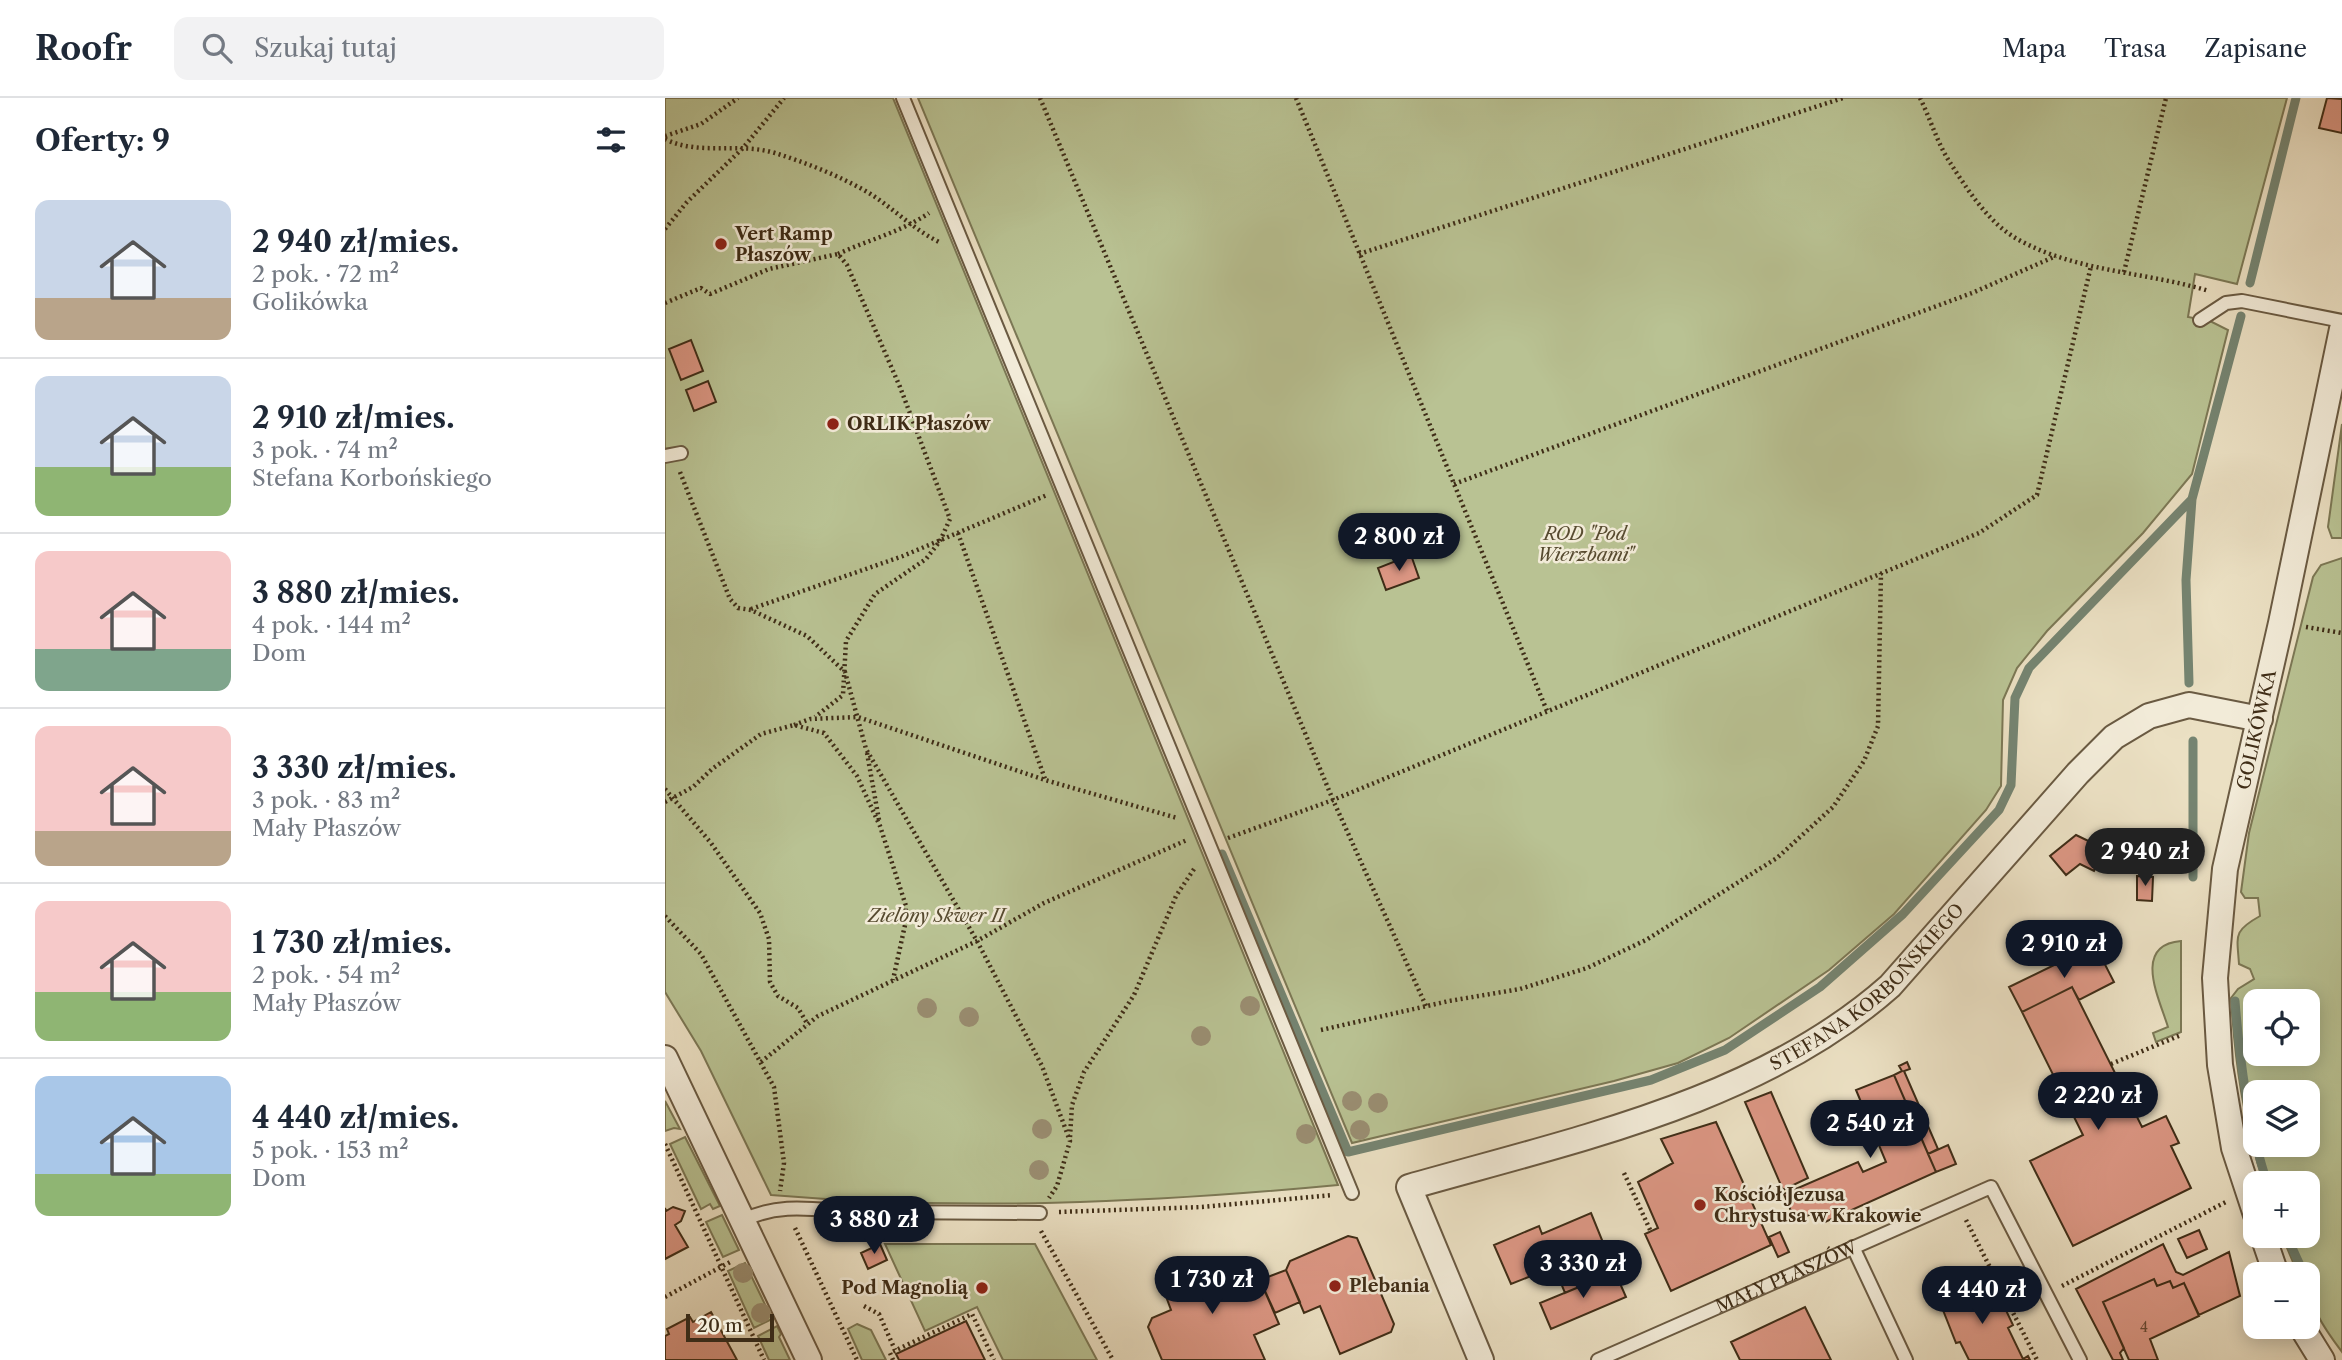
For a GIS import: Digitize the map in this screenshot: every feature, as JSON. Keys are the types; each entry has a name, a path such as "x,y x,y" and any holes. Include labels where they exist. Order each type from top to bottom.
{"street":[{"name":"GOLIKÓWKA","path":"2243,1175 2234,1147 2220,1065 2215,978 2225,869 2281,624 2342,329"},
{"name":"STEFANA KORBOŃSKIEGO","path":"1481,1360 1409,1187 1651,1118 1792,1055 1855,1016 1889,986 2078,773 2114,737 2149,716 2189,705 2260,719"},
{"path":"665,1058 809,1360"},
{"path":"2309,1339 2322,1360"}],"lane":[{"path":"903,98 1352,1193"},
{"path":"2200,320 2226,303 2242,301 2342,321"},
{"name":"MAŁY PŁASZÓW","path":"1598,1360 1991,1187 2080,1360"},
{"path":"744,1220 764,1210 785,1207 838,1212 1040,1213"},
{"path":"1853,1247 1906,1360"}],"path":[{"path":"665,138 701,124 738,98"},
{"path":"665,229 687,202 743,148 784,98"},
{"path":"1039,98 1333,800 1426,1006"},
{"path":"1296,98 1547,711"},
{"path":"1359,254 1843,98"},
{"path":"1920,98 1947,158 1987,213 2017,240 2056,256 2091,266 2192,286"},
{"path":"2124,272 2166,98"},
{"path":"665,138 680,147 743,148 772,152 834,175 869,193 929,237 966,251"},
{"path":"665,303 701,288 710,294 769,270 838,254 911,224 944,199"},
{"path":"665,802 673,800 761,734 821,715 843,695 846,641 875,594 926,559 940,541 950,519 900,387 847,265 838,254"},
{"path":"1454,484 1972,293 2056,256"},
{"path":"1112,1360 1040,1229 1040,1213 1057,1186 1070,1141 1072,1105 1084,1072 1133,995 1176,896 1209,846 1333,800 1979,533 2037,495 2091,266"},
{"path":"673,455 730,598 738,608 751,610 807,636 845,672 866,749 880,826"},
{"path":"751,610 940,541 1063,488"},
{"path":"958,533 1045,780"},
{"path":"1321,1030 1426,1006 1520,989 1587,968 1646,940 1777,858 1833,807 1864,761 1878,726 1881,573"},
{"path":"2281,624 2342,633"},
{"path":"810,719 858,717 1045,780 1182,819 1209,846"},
{"path":"794,725 824,733 834,744 857,776 880,826 906,906 905,925 893,980"},
{"path":"866,749 977,941 1042,1066 1070,1141"},
{"path":"665,789 711,843 760,913 769,939 770,982 778,996 799,1008 808,1025"},
{"path":"761,1062 818,1016 977,941 1044,903 1198,835"},
{"path":"665,916 701,954 761,1062 777,1098 784,1163 780,1195 857,1360"},
{"path":"2111,1064 2181,1035"},
{"path":"665,1144 764,1360"},
{"path":"1624,1172 1651,1232"},
{"path":"1040,1213 1202,1207 1352,1193"},
{"path":"2046,1294 2229,1201"},
{"path":"1957,1202 2037,1360"},
{"path":"665,1297 757,1247"},
{"path":"864,1306 879,1314 895,1350"},
{"path":"893,1360 890,1353 895,1350 972,1314 994,1360"}],"green space":[{"name":"Zielony Skwer II","path":"665,98 893,98 1338,1185 1055,1203 913,1203 771,1195 701,1051 665,992"},
{"name":"ROD \"Pod Wierzbami\"","path":"918,98 2287,98 2237,284 2195,274 2188,317 2210,321 2228,330 2192,474 2143,533 2047,631 2017,668 2003,700 2001,786 1986,810 1894,914 1829,970 1729,1038 1678,1063 1614,1081 1352,1143"},
{"path":"2342,424 2342,538 2332,538 2328,527"},
{"path":"2342,558 2342,1352 2320,1319 2320,1262 2293,1262 2287,1248 2320,1248 2320,1171 2260,1171 2256,1157 2320,1157 2320,1080 2243,1080 2243,1101 2231,998 2238,989 2254,979 2250,969 2239,964 2238,946 2241,930 2260,916 2258,898 2245,898 2241,892 2249,833 2313,577 2321,565"},
{"path":"2181,941 2181,1032 2156,1042 2153,1033 2168,1027 2155,988 2153,962 2157,952 2166,945"},
{"path":"665,1101 680,1129 665,1131"},
{"path":"685,1137 720,1206 713,1209 710,1204 701,1209 670,1144"},
{"path":"722,1215 739,1250 723,1257 706,1222"},
{"name":"Pod Magnolią","path":"885,1244 1035,1244 1097,1360 1003,1360 977,1307 925,1331"},
{"path":"745,1263 772,1319 754,1328 728,1271"},
{"path":"857,1324 871,1330 886,1360 862,1360 848,1329"},
{"path":"777,1326 790,1360 769,1360 758,1336"}],"building":[{"path":"2327,98 2342,99 2342,133 2319,128"},
{"path":"691,340 703,371 681,380 669,349"},
{"path":"708,381 716,402 694,411 686,390"},
{"path":"1411,555 1419,578 1386,590 1378,568"},
{"path":"2076,835 2105,849 2094,871 2080,864 2066,875 2050,856"},
{"path":"2137,876 2153,877 2152,901 2137,900"},
{"path":"2095,945 2114,982 2079,1000 2072,987 2022,1012 2009,987"},
{"path":"2072,987 2142,1127 2166,1116 2179,1143 2171,1146 2191,1188 2073,1246 2030,1161 2083,1135 2022,1012"},
{"path":"1907,1062 1910,1069 1904,1071 1938,1149 1928,1154 1894,1075 1902,1071 1899,1066"},
{"path":"1894,1075 1936,1172 1823,1223 1818,1211 1795,1221 1784,1194 1858,1162 1863,1172 1886,1162 1856,1090"},
{"path":"1771,1092 1808,1178 1783,1190 1745,1102"},
{"name":"Kościół Jezusa Chrystusa w Krakowie","path":"1716,1122 1771,1245 1671,1291 1645,1234 1658,1228 1638,1182 1673,1163 1661,1139"},
{"path":"1948,1145 1956,1164 1936,1172 1928,1154"},
{"path":"673,1207 685,1211 681,1221 675,1225 688,1247 665,1259 665,1208 666,1211"},
{"path":"1591,1213 1615,1272 1565,1293 1549,1254 1526,1264 1531,1276 1511,1284 1494,1245 1539,1226 1542,1234"},
{"path":"2199,1230 2207,1249 2187,1258 2178,1239"},
{"path":"1780,1232 1789,1252 1778,1257 1769,1237"},
{"name":"Plebania","path":"1348,1236 1357,1238 1394,1324 1391,1332 1340,1354 1320,1306 1304,1313 1286,1270 1290,1261"},
{"path":"880,1244 887,1260 868,1269 861,1253"},
{"path":"2163,1244 2176,1272 2183,1275 2229,1252 2240,1296 2199,1315 2184,1283 2173,1288 2170,1281 2157,1286 2154,1279 2103,1302 2124,1348 2120,1353 2123,1360 2113,1360 2076,1289"},
{"path":"1207,1259 1224,1265 1232,1283 1251,1275 1260,1280 1279,1324 1254,1335 1265,1360 1162,1360 1148,1327 1152,1318 1171,1310 1164,1291 1170,1274"},
{"path":"1286,1270 1300,1302 1275,1313 1260,1280"},
{"path":"1615,1272 1626,1297 1551,1329 1540,1303"},
{"path":"2154,1279 2157,1286 2170,1281 2173,1288 2184,1283 2199,1316 2150,1339 2158,1360 2129,1360 2103,1302"},
{"path":"1986,1283 1994,1300 1999,1298 2003,1304 2013,1325 2008,1328 2023,1359 2028,1356 2030,1360 1969,1360 1960,1342 1956,1343 1941,1305"},
{"path":"1805,1307 1831,1360 1740,1360 1731,1342"},
{"path":"711,1312 737,1360 665,1360 665,1336 669,1334 667,1329 690,1317 693,1322"},
{"path":"966,1321 985,1360 899,1360 896,1354"}],"waterway":[{"path":"2250,283 2296,98"},
{"path":"2189,683 2186,580 2192,499 2241,316"},
{"path":"1222,854 1348,1152 1651,1080 1725,1050 1820,987 1903,914 1999,810 2011,785 2015,698 2029,668 2192,499"},
{"path":"2193,741 2193,877"},
{"path":"2235,1001 2246,1093 2264,1171"},
{"path":"2292,1248 2299,1262"}],"place":[{"name":"Vert Ramp Płaszów","path":"721,244"},
{"name":"ORLIK Płaszów","path":"833,424"},
{"name":"Kościół Jezusa Chrystusa w Krakowie","path":"1700,1205"},
{"name":"Plebania","path":"1335,1286"},
{"name":"Pod Magnolią","path":"982,1288"}]}
